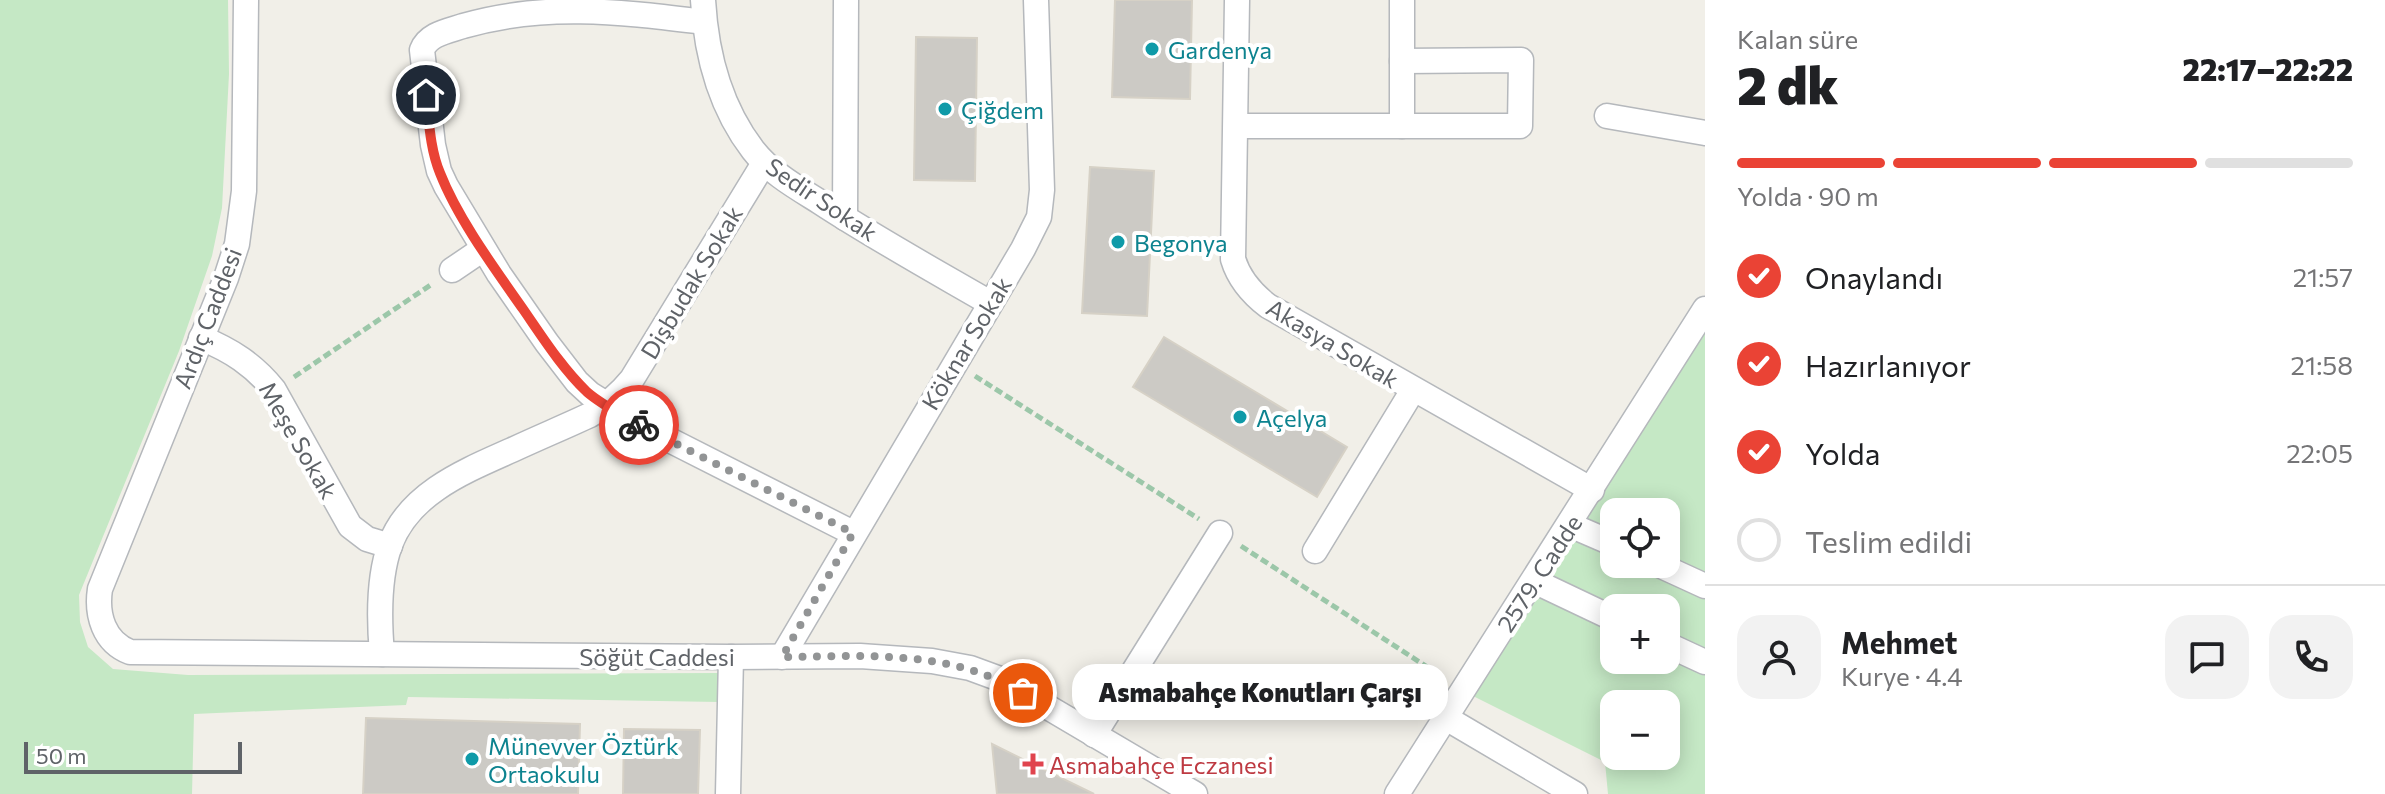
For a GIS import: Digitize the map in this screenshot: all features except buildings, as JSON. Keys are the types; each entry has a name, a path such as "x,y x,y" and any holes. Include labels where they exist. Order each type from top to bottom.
{"street":[{"name":"Ardıç Caddesi","path":"101,621 98,597 103,580 232,261 242,210 246,0"},
{"path":"845,218 846,0"},
{"name":"Köknar Sokak","path":"782,657 1036,226 1041,209 1036,0"},
{"name":"Akasya Sokak","path":"1237,0 1233,259 1241,279 1268,306 1592,490"},
{"path":"1402,0 1402,126"},
{"path":"704,11 603,11 532,6 438,35 424,43 422,50 430,130 439,171 483,249 563,364 590,394 640,425 853,533"},
{"name":"Sedir Sokak","path":"704,11 712,61 725,100 743,135 764,163 845,218 990,303"},
{"path":"1237,126 1520,126 1521,60 1402,61"},
{"path":"1607,116 1705,133"},
{"name":"Dişbudak Sokak","path":"382,654 381,603 390,546 409,514 450,479 606,405 632,379 764,163"},
{"path":"452,270 483,249"},
{"name":"2579. Cadde","path":"1397,794 1705,309"},
{"name":"Meşe Sokak","path":"201,338 244,360 274,390 350,526 367,539 390,546"},
{"path":"1315,551 1413,390"},
{"path":"1570,525 1600,538"},
{"path":"1094,735 1220,533"},
{"path":"1680,575 1705,586"},
{"path":"1534,581 1600,612"},
{"name":"Söğüt Caddesi","path":"101,621 112,642 130,652 860,656 970,668 1000,679 1195,794"},
{"path":"1680,650 1705,662"},
{"path":"728,794 731,657"},
{"path":"1446,718 1575,794"}],"path":[{"path":"274,390 452,270"},
{"path":"954,363 1463,691"}],"green space":[{"path":"0,0 228,0 229,74 222,208 212,256 179,351 79,595 80,622 88,647 113,669 188,675 720,673 719,702 408,697 406,705 194,714 192,794 0,794"},
{"path":"1705,309 1705,794 1608,794 1606,770 1680,770 1680,690 1600,690 1600,760 1463,691"}],"way so far":[{"path":"639,425 853,533 782,657 860,656 932,661 985,673 1023,693"}],"place":[{"name":"Gardenya","path":"1152,49"},
{"name":"Çiğdem","path":"945,109"},
{"name":"Begonya","path":"1118,242"},
{"name":"Açelya","path":"1240,417"},
{"name":"Asmabahçe Konutları Çarşı","path":"1023,693"},
{"name":"Münevver Öztürk Ortaokulu","path":"472,759"},
{"name":"Asmabahçe Eczanesi","path":"1033,764"}],"route":[{"path":"426,95 439,171 499,274 577,382 590,394 639,425"}]}
